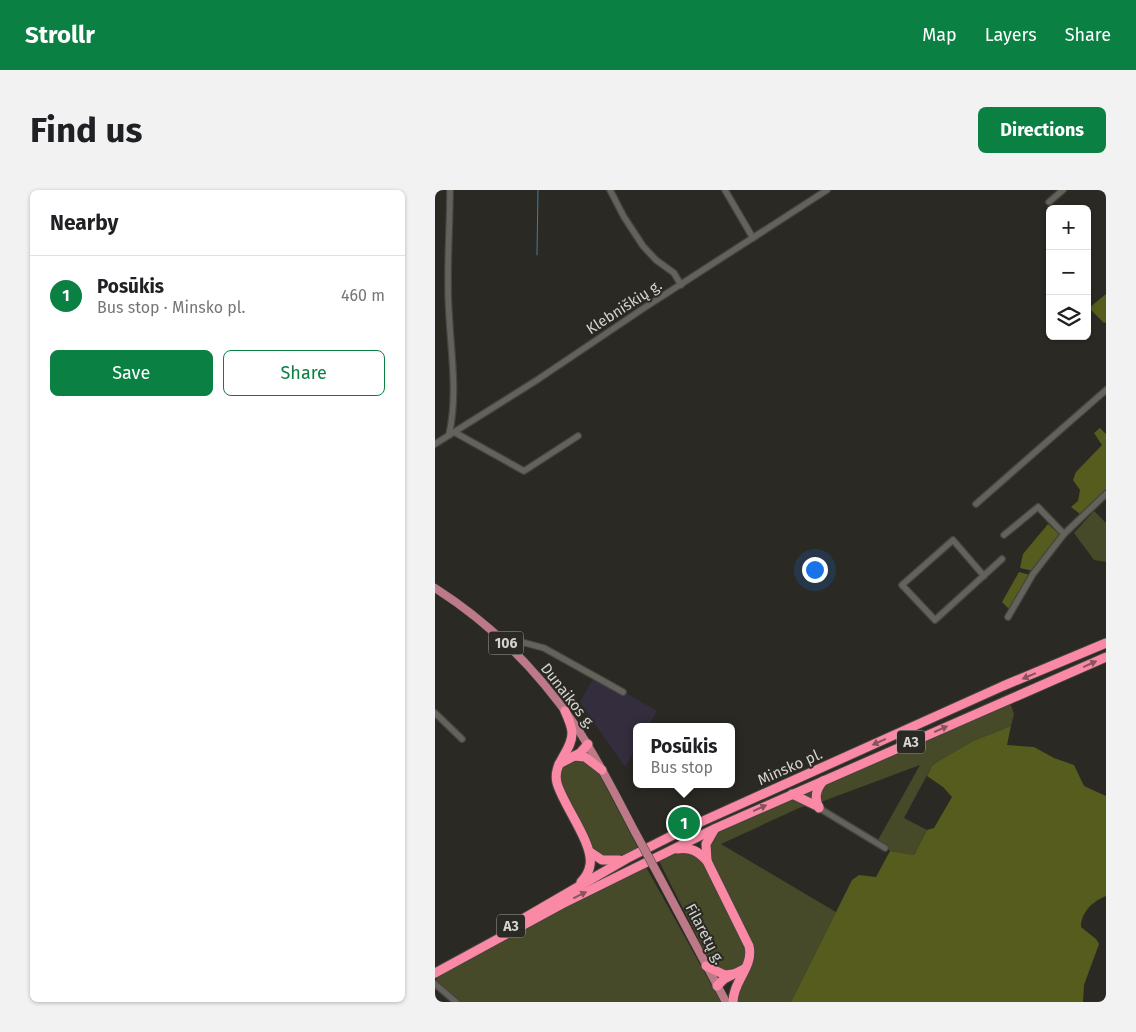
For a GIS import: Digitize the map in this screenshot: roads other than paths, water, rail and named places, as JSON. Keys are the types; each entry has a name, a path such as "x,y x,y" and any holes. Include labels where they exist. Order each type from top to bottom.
{"highway":[{"name":"Minsko pl.","path":"435,973 467,952 626,859 736,805 1003,686 1106,643"},
{"name":"Minsko pl.","path":"444,967 562,904 716,828 1106,657"},
{"path":"565,711 573,734 560,761 556,775 557,784 590,852 598,859 606,861 626,859"},
{"path":"560,761 578,746 587,744"},
{"path":"560,761 574,756 583,750 587,744"},
{"path":"574,756 585,757 602,770"},
{"path":"819,808 816,799 817,791 824,780"},
{"path":"792,794 819,808"},
{"path":"707,861 706,844 716,828"},
{"path":"674,849 693,849 700,853 707,861 749,946 750,960 726,985 717,986"},
{"path":"578,886 588,872 590,852"},
{"path":"706,966 725,975 740,972"},
{"path":"733,1002 733,992 740,972"}],"main road":[{"name":"Dunaikos g.","path":"435,588 478,618 508,645 565,711 587,744"},
{"name":"106","path":"587,744 602,770"},
{"name":"Filaretų g.","path":"602,770 726,1002"}],"street":[{"path":"451,190 448,303 454,370 454,405 451,433 524,471 578,436"},
{"path":"610,190 624,217 643,246 655,260 675,273 681,285"},
{"path":"725,190 753,238"},
{"name":"Klebniškių g.","path":"435,444 537,380 827,190"},
{"path":"1049,202 1063,190"},
{"path":"976,504 1106,390"},
{"path":"1007,617 1033,574 1064,534 1106,494"},
{"path":"1004,535 1038,506 1064,534"},
{"path":"983,576 953,540 902,585 935,620 1002,559"},
{"path":"508,645 514,640 544,648 623,692"},
{"path":"435,714 462,739"},
{"path":"819,808 885,848"},
{"path":"435,984 456,1002"}],"waterway":[{"path":"537,255 538,190"}],"place":[{"name":"Posūkis","path":"684,823"}]}
